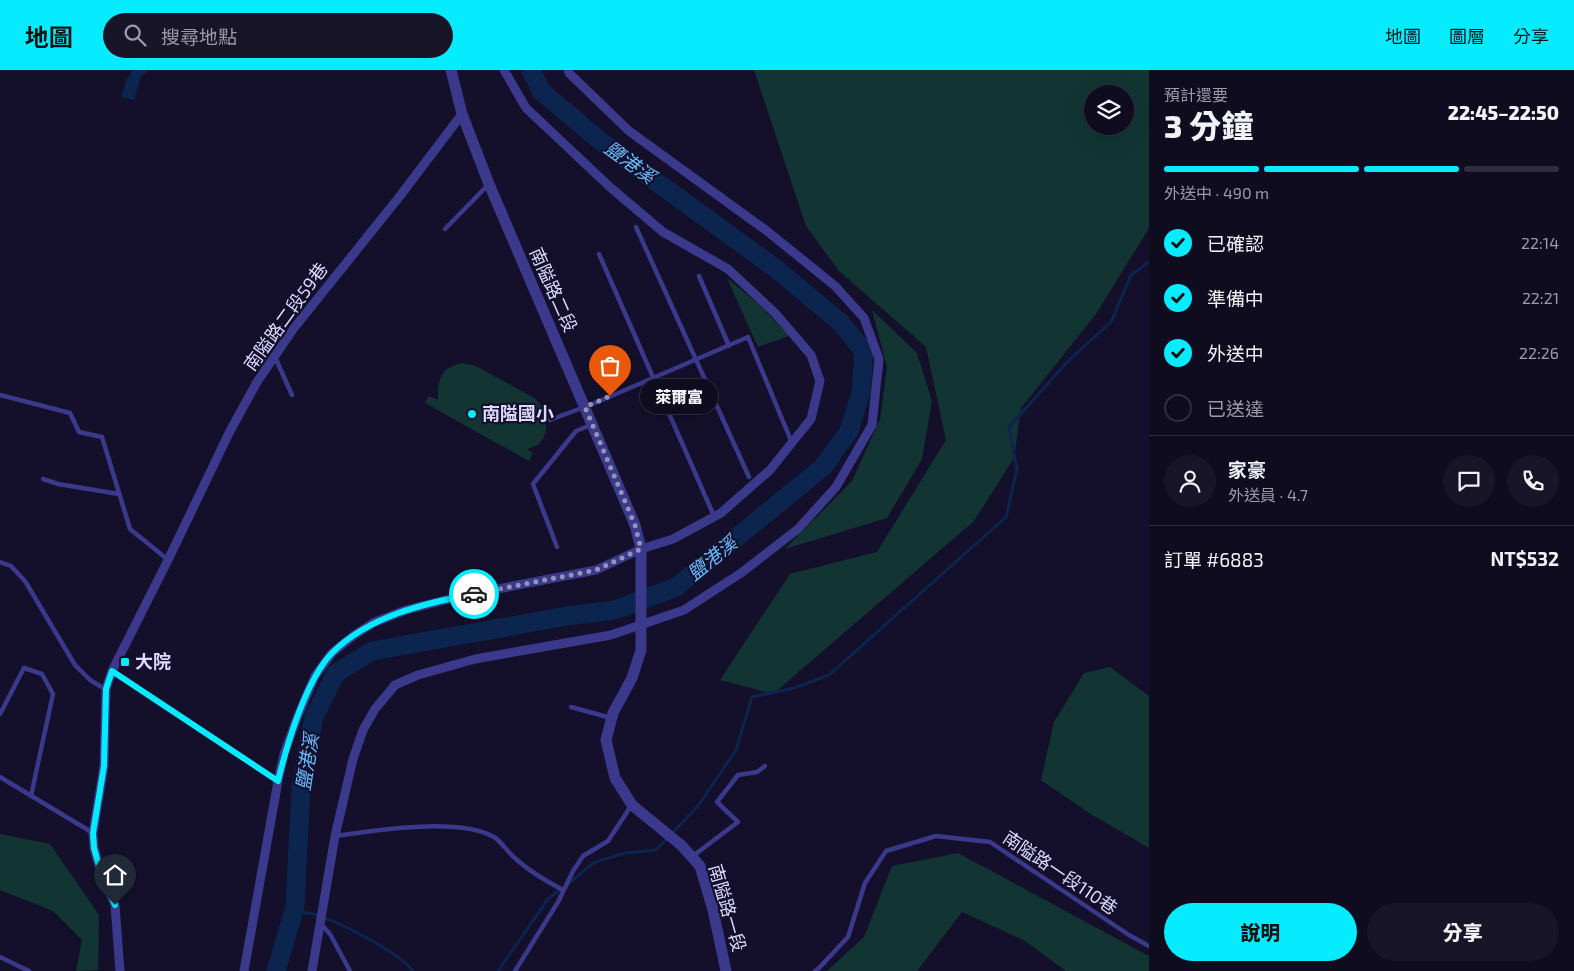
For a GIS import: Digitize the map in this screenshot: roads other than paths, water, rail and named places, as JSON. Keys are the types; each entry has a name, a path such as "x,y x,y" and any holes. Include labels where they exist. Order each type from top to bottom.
{"street":[{"name":"南隘路二段","path":"451,70 462,114 489,184 635,525 641,549 640,626"},
{"path":"244,971 284,754 315,676 332,653 353,636 374,624 406,610 461,596 596,570 641,549 673,539 715,517 770,470 810,420 820,381 811,355 775,313 728,269 663,232 611,188 526,108 504,70"},
{"path":"312,971 335,836 353,759 363,730 375,709 395,685 418,675 476,659 611,635 684,610 741,573 798,528 836,487 872,425 879,359 864,318 835,286 767,231 629,131 568,70"},
{"name":"南隘路二段59巷","path":"120,971 115,905 101,873 94,848 93,833 104,766 106,689 112,671 230,432 257,382 294,328 400,196 462,114"},
{"name":"南隘路一段","path":"640,626 641,650 632,678 613,713 606,740 614,778 632,805 681,845 700,866 726,971"}],"lane":[{"path":"445,229 489,184"},
{"path":"636,227 749,478"},
{"path":"599,254 715,517"},
{"path":"699,276 729,346"},
{"path":"550,420 585,407 748,337 792,443"},
{"path":"274,355 292,395"},
{"path":"0,395 70,412 79,432 102,437 130,529 168,560"},
{"path":"557,547 533,484 576,431 592,424"},
{"path":"43,479 58,484 119,494"},
{"path":"0,562 10,566 19,574 75,665 90,680 106,689"},
{"path":"0,714 24,668 42,674 52,694 31,796"},
{"path":"112,671 278,781"},
{"path":"571,707 612,718"},
{"path":"692,857 738,822 718,802 738,774 757,772 765,766"},
{"path":"0,777 93,833"},
{"path":"515,971 583,856 608,841 632,805"},
{"path":"335,836 388,829 422,827 469,828 495,838 515,858 540,878 563,890"},
{"name":"南隘路一段110巷","path":"815,971 848,937 864,883 886,851 936,836 990,842 1129,935 1149,946"},
{"path":"320,922 330,934 350,971"},
{"path":"0,957 29,971"}],"water":[{"path":"133,70 148,70 141,77 134,100 121,97 126,81"}],"waterway":[{"name":"鹽港溪","path":"276,971 295,907 301,788 314,717 336,673 372,651 567,616 615,610 676,587 823,467 849,431 861,392 864,351 840,322 775,268 603,143 542,92 531,70"},
{"path":"569,883 595,862 625,853 656,850 698,806 736,750 752,697 794,688 829,675 1006,517 1017,469 1009,427 1068,361 1111,322 1131,275 1149,262"},
{"path":"498,971 548,899 562,888"},
{"path":"293,912 323,917 351,930 395,955 413,971"}],"place":[{"name":"萊爾富","path":"610,396"},
{"name":"南隘國小","path":"472,414"},
{"name":"大院","path":"125,662"}]}
